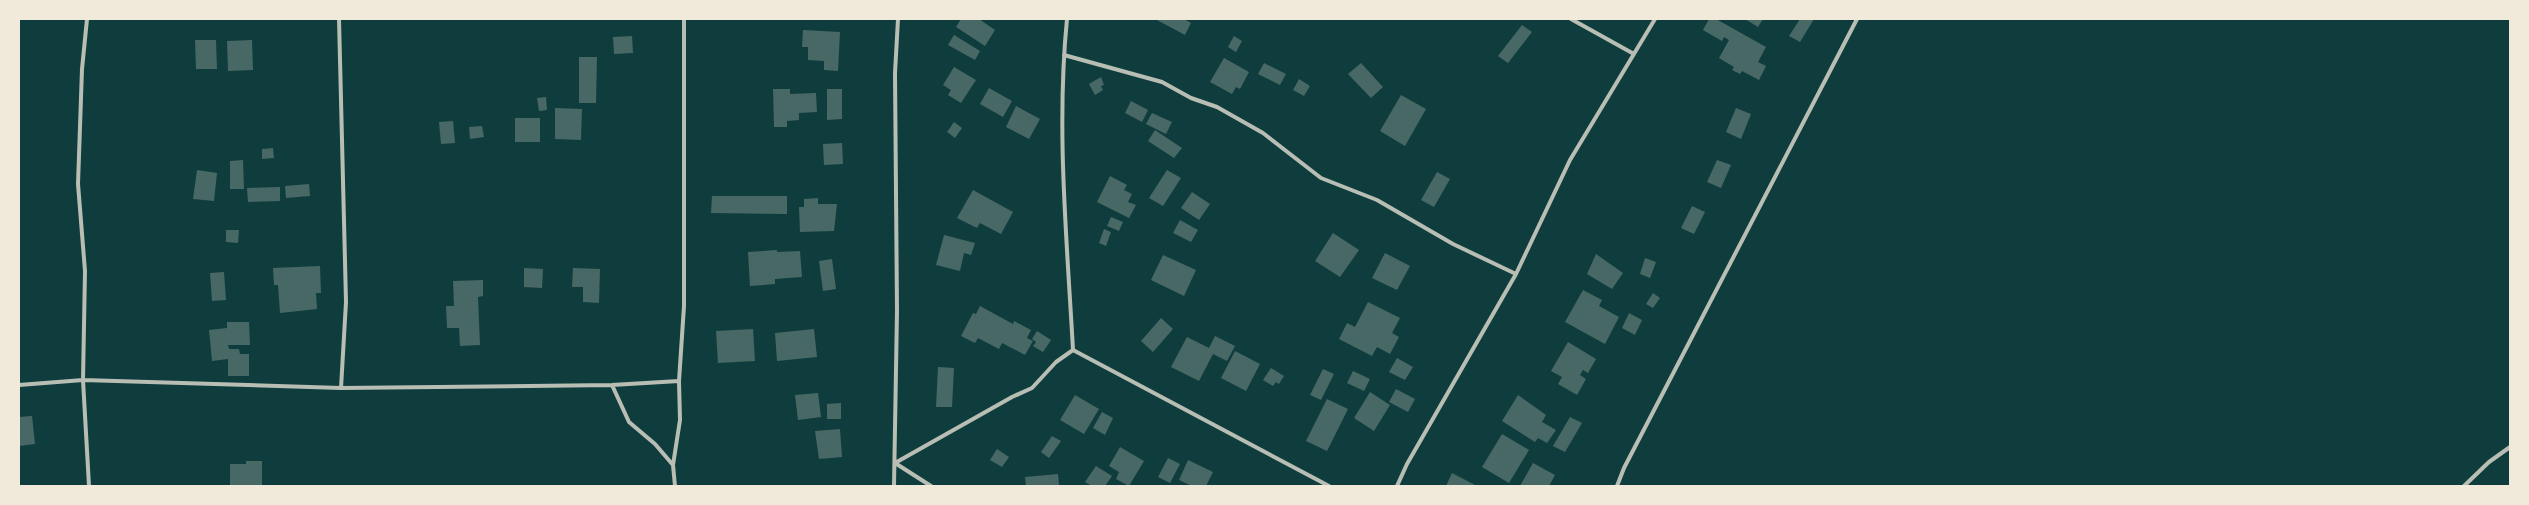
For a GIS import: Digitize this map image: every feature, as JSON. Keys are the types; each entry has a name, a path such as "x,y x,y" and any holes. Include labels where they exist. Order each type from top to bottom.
{"street":[{"path":"87,19 82,69 78,184 85,271 83,380 90,486"},
{"path":"338,19 346,302 341,388"},
{"path":"675,486 673,465 680,420 679,381 684,306 684,19"},
{"path":"894,486 897,311 895,73 898,19"},
{"path":"1067,19 1064,55 1063,165 1073,350"},
{"path":"1571,19 1634,54"},
{"path":"1397,486 1407,464 1516,274 1570,160 1655,19"},
{"path":"1617,486 1624,468 1857,19"},
{"path":"1064,55 1162,82 1191,98 1217,107 1263,133 1321,178 1377,200 1453,244 1516,274"},
{"path":"895,463 1012,397 1032,388 1056,362 1073,350"},
{"path":"1073,350 1329,486"},
{"path":"19,385 83,380 341,388 612,385 679,381"},
{"path":"612,385 629,422 655,444 673,465"},
{"path":"2464,486 2489,462 2510,447"},
{"path":"895,463 931,486"}],"building":[{"path":"961,19 979,19 995,30 985,46 956,27"},
{"path":"1155,19 1184,19 1191,23 1185,35"},
{"path":"1709,19 1716,19 1766,47 1758,62 1766,66 1759,80 1742,71 1740,74 1732,70 1734,67 1719,58 1729,40 1724,37 1722,41 1703,30"},
{"path":"1745,19 1763,19 1758,27"},
{"path":"1800,19 1814,19 1800,42 1789,36"},
{"path":"1522,25 1532,32 1508,63 1498,56"},
{"path":"803,30 840,32 838,71 824,70 824,61 808,60 808,47 802,47"},
{"path":"954,35 980,51 975,60 948,45"},
{"path":"632,36 633,53 614,54 613,37"},
{"path":"1234,36 1242,41 1236,52 1228,47"},
{"path":"195,40 216,40 217,69 196,69"},
{"path":"252,40 253,70 228,71 227,41"},
{"path":"579,57 597,57 596,103 579,103"},
{"path":"1224,58 1249,72 1240,89 1236,87 1232,94 1210,82"},
{"path":"1264,63 1286,74 1280,85 1258,74"},
{"path":"1361,63 1383,87 1371,98 1348,74"},
{"path":"954,67 976,80 961,103 948,95 951,90 943,85"},
{"path":"1101,77 1104,85 1101,86 1103,90 1095,95 1089,84"},
{"path":"1299,79 1310,86 1304,96 1293,90"},
{"path":"989,88 1012,101 1003,117 980,104"},
{"path":"773,89 790,89 790,94 816,93 817,112 799,113 799,120 787,121 787,127 774,127"},
{"path":"827,89 842,89 842,119 827,120"},
{"path":"1401,95 1426,109 1405,146 1380,131"},
{"path":"546,97 547,110 539,111 537,98"},
{"path":"1131,101 1148,110 1142,122 1125,113"},
{"path":"1016,106 1040,119 1029,139 1006,127"},
{"path":"555,108 582,109 581,140 555,139"},
{"path":"1736,108 1751,114 1741,139 1726,132"},
{"path":"1152,113 1172,122 1166,134 1146,124"},
{"path":"515,118 540,118 540,142 515,142"},
{"path":"453,121 455,143 441,144 439,122"},
{"path":"954,122 962,128 955,138 947,132"},
{"path":"482,126 484,137 470,139 469,127"},
{"path":"1155,130 1182,148 1174,158 1148,141"},
{"path":"842,143 843,164 824,165 823,144"},
{"path":"273,148 274,158 262,159 262,149"},
{"path":"243,160 244,189 230,189 230,161"},
{"path":"1717,160 1731,165 1721,188 1707,182"},
{"path":"197,170 217,173 214,201 193,199"},
{"path":"1167,170 1181,178 1163,206 1149,198"},
{"path":"1437,172 1450,179 1434,207 1421,200"},
{"path":"1110,176 1127,185 1124,190 1132,194 1128,202 1136,205 1129,218 1097,202"},
{"path":"309,184 310,196 286,198 285,186"},
{"path":"280,187 280,201 248,202 247,188"},
{"path":"973,190 1013,212 1001,234 980,223 977,228 957,218"},
{"path":"1192,192 1210,204 1199,220 1181,208"},
{"path":"712,196 787,196 787,214 711,213"},
{"path":"818,198 818,204 837,204 834,231 800,232 799,207 804,207 804,199"},
{"path":"1692,206 1705,212 1694,234 1681,228"},
{"path":"1111,217 1123,222 1119,231 1107,226"},
{"path":"1180,220 1198,230 1191,242 1173,233"},
{"path":"1104,229 1111,232 1106,246 1099,243"},
{"path":"226,230 239,230 238,243 226,242"},
{"path":"1333,233 1359,250 1340,277 1315,261"},
{"path":"944,235 975,243 971,255 964,253 960,271 936,265"},
{"path":"777,250 777,252 800,251 802,277 775,279 775,284 750,286 748,252"},
{"path":"1385,253 1410,266 1397,290 1372,278"},
{"path":"1596,254 1623,273 1612,289 1587,274"},
{"path":"1163,255 1196,270 1184,296 1151,280"},
{"path":"1645,258 1656,262 1650,278 1640,274"},
{"path":"832,259 836,289 823,291 819,261"},
{"path":"320,266 321,293 316,293 317,309 280,313 278,285 274,285 273,268"},
{"path":"524,268 543,269 542,288 524,287"},
{"path":"573,268 600,269 599,303 583,302 583,287 572,287"},
{"path":"224,272 226,300 212,301 210,273"},
{"path":"483,280 483,296 478,297 480,345 460,346 459,328 447,328 446,306 454,306 453,281"},
{"path":"1583,290 1602,300 1599,306 1619,317 1605,344 1565,322"},
{"path":"1653,293 1660,298 1653,308 1646,304"},
{"path":"1368,302 1400,318 1392,333 1399,337 1390,354 1377,347 1372,356 1339,339 1347,323 1355,327"},
{"path":"980,306 1013,324 1014,321 1031,330 1027,338 1033,341 1025,355 1002,343 999,349 978,338 975,343 961,336 973,313 976,314"},
{"path":"1629,313 1642,320 1635,335 1622,328"},
{"path":"1161,318 1173,329 1153,352 1141,341"},
{"path":"227,322 249,322 250,345 228,345 229,349 239,349 240,354 249,354 249,376 228,376 228,359 212,361 209,330 227,328"},
{"path":"753,329 755,361 718,363 716,331"},
{"path":"814,329 817,357 777,361 775,333"},
{"path":"1037,331 1051,340 1043,352 1033,346 1036,342 1032,339"},
{"path":"1215,336 1235,346 1227,361 1213,354 1199,381 1171,367 1187,337 1209,348"},
{"path":"1568,342 1596,359 1588,373 1583,370 1580,375 1586,379 1577,395 1558,384 1562,377 1551,371"},
{"path":"1235,351 1260,364 1246,391 1221,378"},
{"path":"1397,358 1413,367 1405,380 1389,372"},
{"path":"938,367 954,368 952,407 936,407"},
{"path":"1271,368 1284,376 1279,384 1276,382 1273,386 1263,380"},
{"path":"1323,369 1334,374 1321,400 1310,395"},
{"path":"1353,371 1370,379 1364,391 1347,383"},
{"path":"1396,389 1415,399 1408,412 1389,402"},
{"path":"1370,392 1390,405 1374,431 1354,418"},
{"path":"818,393 821,417 798,420 795,395"},
{"path":"1075,395 1099,409 1084,434 1060,420"},
{"path":"1518,395 1546,415 1542,422 1556,430 1547,443 1538,438 1535,442 1502,421"},
{"path":"1327,399 1348,409 1327,451 1306,441"},
{"path":"841,403 841,419 827,419 827,404"},
{"path":"1102,412 1113,418 1105,435 1093,428"},
{"path":"32,416 35,444 19,446 19,417"},
{"path":"1570,417 1582,423 1565,452 1553,446"},
{"path":"840,429 842,457 819,459 815,431"},
{"path":"1502,434 1529,450 1509,483 1482,467"},
{"path":"1052,436 1061,441 1049,458 1041,452"},
{"path":"1120,447 1144,461 1129,486 1116,479 1119,472 1109,466"},
{"path":"997,449 1009,457 1002,467 990,460"},
{"path":"1168,458 1180,464 1170,483 1158,477"},
{"path":"1188,460 1213,472 1206,486 1192,486 1179,480"},
{"path":"246,461 262,461 262,486 230,486 230,464 246,464"},
{"path":"1533,463 1555,475 1549,486 1520,486"},
{"path":"1096,466 1112,476 1105,486 1092,486 1085,482"},
{"path":"1452,473 1477,486 1446,486"},
{"path":"1058,474 1059,485 1026,486 1025,477"}]}
